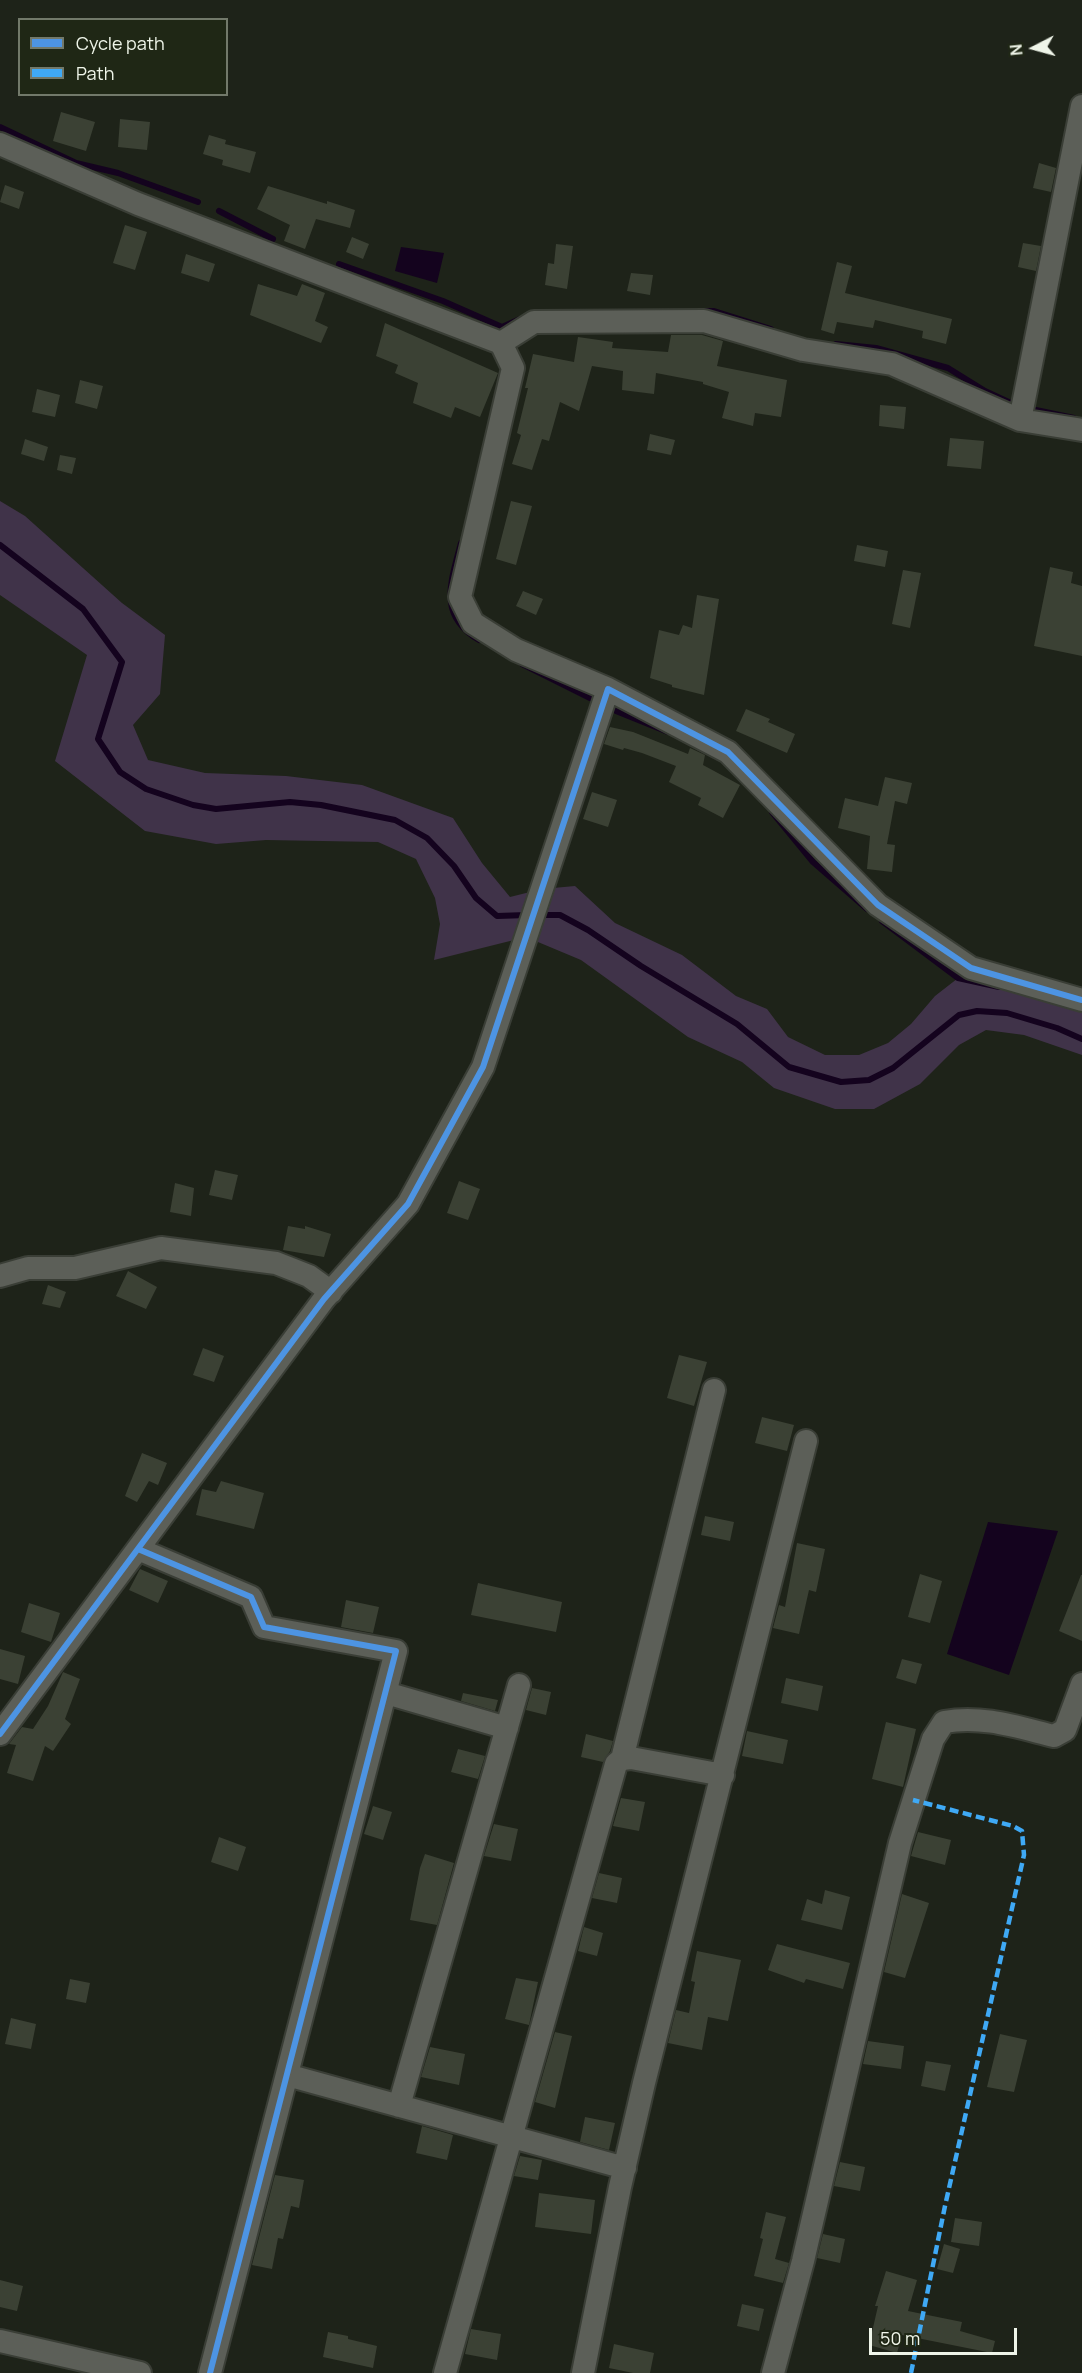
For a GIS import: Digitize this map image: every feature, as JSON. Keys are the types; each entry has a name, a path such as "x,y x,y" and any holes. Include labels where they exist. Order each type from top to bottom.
{"street":[{"path":"1020,420 1082,106"},
{"path":"0,144 138,204 501,343 513,368 460,597 473,623 508,645 608,689 728,752 878,905 971,968 1082,1000"},
{"path":"501,343 534,322 704,321 803,350 892,364 1020,420 1082,430"},
{"path":"0,1734 330,1292 408,1204 483,1067 608,689"},
{"path":"0,1276 28,1268 75,1268 161,1248 276,1263 309,1276 330,1292"},
{"path":"622,1759 714,1390"},
{"path":"583,2373 647,2072 806,1441"},
{"path":"138,1549 251,1597 264,1627 396,1651 210,2373"},
{"path":"773,2373 803,2262 900,1843 933,1739 944,1722 960,1719 978,1719 1054,1736 1065,1730 1082,1684"},
{"path":"399,2106 519,1685"},
{"path":"386,1693 507,1728"},
{"path":"445,2373 616,1764 622,1759 631,1758 723,1775"},
{"path":"287,2075 625,2168"},
{"path":"0,2341 105,2369 140,2373"}],"shaded area":[{"path":"401,247 444,253 437,283 395,271"},
{"path":"0,501 25,516 122,603 165,635 160,694 133,725 148,760 205,773 286,776 362,785 453,818 482,863 510,897 542,889 575,886 615,923 682,955 736,996 767,1009 788,1037 825,1055 859,1055 888,1043 911,1024 935,996 971,968 1082,1000 1082,1055 1024,1035 986,1030 959,1045 920,1084 874,1109 835,1109 774,1088 742,1062 688,1037 581,960 526,937 434,960 440,924 435,898 416,859 378,842 266,840 216,844 145,831 55,761 87,655 0,595"},
{"path":"988,1522 1058,1531 1009,1675 947,1654"}],"building":[{"path":"61,112 95,122 86,151 53,141"},
{"path":"120,119 150,122 147,150 118,147"},
{"path":"209,135 226,140 225,144 256,152 250,173 222,165 223,160 203,154"},
{"path":"1039,163 1056,168 1051,192 1033,188"},
{"path":"5,185 24,192 19,209 0,202"},
{"path":"268,186 355,210 350,228 316,219 305,249 284,241 290,225 257,209"},
{"path":"125,225 147,232 135,270 113,263"},
{"path":"352,237 369,244 363,259 346,252"},
{"path":"1023,243 1041,246 1036,271 1018,267"},
{"path":"556,244 573,246 567,289 545,285 548,263 554,264"},
{"path":"186,254 215,264 209,282 181,273"},
{"path":"837,262 852,266 845,293 952,319 946,344 922,338 923,331 875,320 873,328 837,322 834,334 821,330"},
{"path":"631,273 653,275 650,295 627,291"},
{"path":"258,284 297,296 302,284 325,293 315,321 328,327 321,343 250,315"},
{"path":"385,323 498,373 480,417 455,407 451,418 413,403 418,383 395,373 398,365 376,356"},
{"path":"671,335 702,335 723,341 717,366 787,380 781,417 755,413 753,426 722,418 729,392 703,384 703,382 656,373 654,394 622,390 623,371 592,366 579,411 560,402 549,441 542,439 532,470 512,464 521,435 517,433 528,388 525,388 533,354 574,362 578,337 613,342 612,348 668,352"},
{"path":"80,380 103,386 97,409 75,403"},
{"path":"37,389 60,395 55,417 32,412"},
{"path":"880,405 906,407 904,429 879,426"},
{"path":"650,434 675,440 671,455 647,450"},
{"path":"950,438 984,441 981,469 947,466"},
{"path":"25,439 48,447 44,461 21,454"},
{"path":"60,455 76,458 72,474 57,470"},
{"path":"511,501 532,506 516,565 496,559"},
{"path":"857,545 888,551 885,567 854,561"},
{"path":"1050,567 1073,572 1071,583 1082,586 1082,656 1034,646"},
{"path":"903,570 921,573 910,628 892,624"},
{"path":"523,591 543,599 536,615 516,606"},
{"path":"697,595 719,599 704,695 672,687 672,685 650,678 659,630 679,635 683,625 692,628"},
{"path":"746,709 770,719 768,722 795,734 787,753 736,731"},
{"path":"610,727 633,732 688,754 690,748 705,755 703,765 740,785 723,818 698,805 701,798 669,782 676,766 642,753 604,744"},
{"path":"885,777 912,783 907,804 895,801 887,844 895,845 892,872 867,869 870,836 838,828 845,798 878,806"},
{"path":"592,792 617,800 608,827 583,819"},
{"path":"215,1170 238,1175 232,1200 209,1195"},
{"path":"459,1181 480,1189 468,1220 447,1213"},
{"path":"175,1183 194,1188 191,1216 170,1212"},
{"path":"288,1226 305,1229 305,1226 331,1234 324,1257 283,1250"},
{"path":"128,1271 157,1287 146,1309 116,1296"},
{"path":"48,1285 66,1292 60,1308 42,1304"},
{"path":"203,1348 224,1356 214,1382 193,1375"},
{"path":"679,1355 707,1362 694,1406 667,1398"},
{"path":"762,1417 794,1425 787,1451 755,1443"},
{"path":"142,1453 167,1463 158,1485 149,1481 137,1502 125,1496"},
{"path":"221,1481 264,1493 254,1529 196,1515 202,1489 216,1492"},
{"path":"705,1516 734,1522 730,1541 701,1535"},
{"path":"797,1543 825,1549 816,1592 809,1590 799,1634 773,1628 779,1605 785,1607"},
{"path":"140,1569 168,1581 158,1603 129,1590"},
{"path":"920,1574 942,1581 930,1623 908,1617"},
{"path":"1082,1575 1082,1641 1059,1631"},
{"path":"478,1583 562,1602 556,1632 471,1615"},
{"path":"346,1600 379,1607 373,1633 341,1627"},
{"path":"29,1603 60,1613 51,1642 21,1632"},
{"path":"0,1649 25,1656 18,1684 0,1679"},
{"path":"902,1659 922,1664 916,1684 896,1678"},
{"path":"63,1672 80,1679 65,1719 71,1724 53,1751 45,1746 33,1781 7,1773 16,1745 9,1744 22,1727 33,1729 48,1706"},
{"path":"786,1678 823,1686 818,1711 781,1703"},
{"path":"532,1688 551,1692 546,1715 526,1710"},
{"path":"463,1693 498,1700 495,1711 461,1701"},
{"path":"886,1722 916,1729 903,1787 872,1779"},
{"path":"747,1731 788,1740 783,1764 742,1756"},
{"path":"586,1734 613,1741 603,1762 581,1757"},
{"path":"458,1749 485,1756 478,1779 451,1772"},
{"path":"621,1798 645,1802 639,1831 613,1826"},
{"path":"373,1806 392,1812 383,1840 364,1834"},
{"path":"494,1824 518,1829 511,1861 484,1856"},
{"path":"918,1832 951,1840 945,1865 911,1856"},
{"path":"219,1837 246,1847 238,1871 211,1862"},
{"path":"425,1854 454,1863 437,1925 410,1920"},
{"path":"599,1873 622,1878 617,1903 592,1898"},
{"path":"825,1890 850,1897 842,1930 801,1920 807,1899 822,1904"},
{"path":"902,1894 929,1903 905,1978 884,1972"},
{"path":"584,1927 603,1933 597,1956 578,1951"},
{"path":"777,1944 850,1963 843,1989 806,1979 804,1983 768,1970"},
{"path":"697,1951 741,1960 728,2021 708,2017 702,2050 668,2043 676,2010 689,2013 695,1982 691,1981"},
{"path":"516,1978 538,1982 529,2025 505,2019"},
{"path":"70,1979 90,1983 86,2003 66,1999"},
{"path":"11,2018 36,2024 31,2049 5,2044"},
{"path":"555,2032 572,2036 555,2108 535,2102"},
{"path":"1000,2034 1027,2040 1014,2092 987,2087"},
{"path":"868,2041 904,2046 901,2069 863,2064"},
{"path":"430,2047 465,2054 459,2085 421,2077"},
{"path":"926,2061 951,2065 945,2091 921,2086"},
{"path":"585,2117 615,2123 609,2150 580,2142"},
{"path":"422,2126 453,2135 447,2160 416,2153"},
{"path":"520,2156 542,2160 538,2180 514,2176"},
{"path":"840,2162 865,2167 860,2191 834,2186"},
{"path":"275,2175 304,2180 299,2208 291,2206 283,2239 278,2238 272,2269 252,2265"},
{"path":"539,2193 595,2200 591,2234 535,2227"},
{"path":"766,2212 786,2217 775,2259 789,2263 783,2283 754,2276 763,2239 760,2238"},
{"path":"955,2218 982,2222 979,2246 951,2242"},
{"path":"823,2234 845,2239 840,2263 817,2258"},
{"path":"944,2244 960,2249 953,2273 937,2269"},
{"path":"886,2271 917,2280 908,2311 962,2322 960,2331 995,2341 992,2353 902,2335 897,2353 869,2345 878,2306 875,2306"},
{"path":"0,2280 23,2286 17,2311 0,2307"},
{"path":"742,2304 764,2309 759,2331 737,2326"},
{"path":"471,2329 501,2334 497,2360 465,2354"},
{"path":"328,2332 377,2346 373,2368 323,2357"},
{"path":"614,2344 654,2353 650,2373 633,2373 609,2368"}],"waterway":[{"path":"0,127 76,163 118,173 198,202"},
{"path":"219,211 273,239"},
{"path":"339,264 443,301 502,327 520,319"},
{"path":"703,311 714,311 771,329"},
{"path":"836,344 876,348 948,368 985,391 1013,404"},
{"path":"1031,409 1074,418"},
{"path":"461,543 451,584 452,609 457,620 479,640"},
{"path":"0,545 83,609 122,662 98,739 120,772 146,789 193,805 216,809 290,802 321,805 395,820 427,838 454,866 476,898 497,916 527,915"},
{"path":"522,664 590,698"},
{"path":"616,711 668,732"},
{"path":"772,812 813,862 867,909"},
{"path":"537,915 560,915 588,930 641,966 737,1024 789,1067 841,1082 869,1080 893,1068 959,1015 977,1011 1007,1013 1057,1028 1082,1039"},
{"path":"882,921 958,978 999,987"}],"marked path":[{"path":"911,2373 945,2206 1024,1855 1022,1831 1013,1826 913,1800"}],"cycle path":[{"path":"0,1734 324,1299 408,1204 483,1067 608,689 728,752 878,905 971,968 1082,1000"},
{"path":"138,1549 251,1597 264,1627 396,1651 210,2373"}]}
